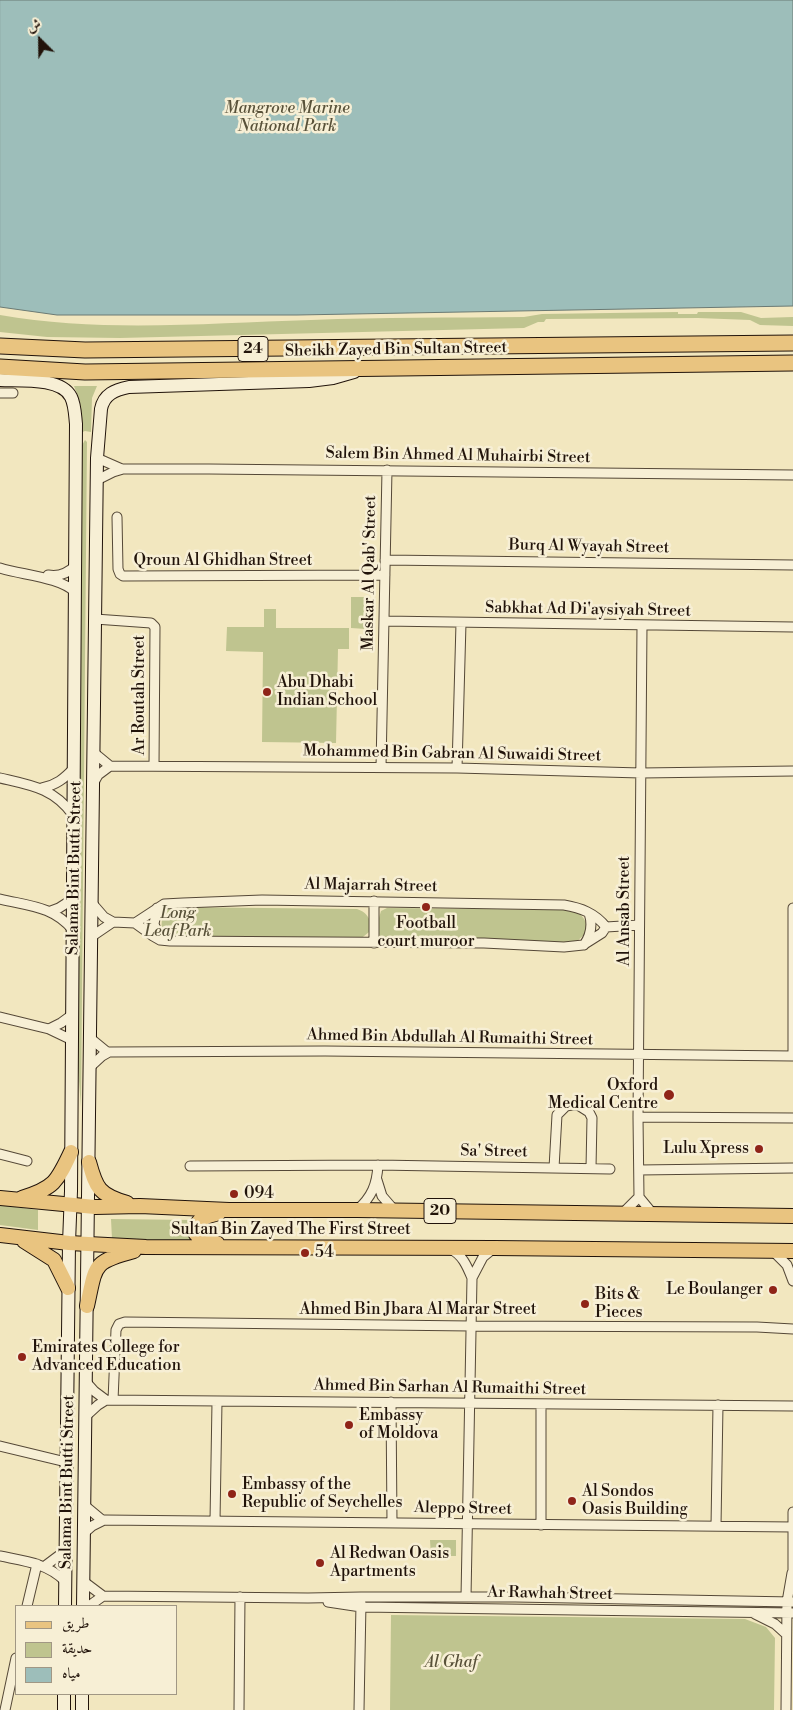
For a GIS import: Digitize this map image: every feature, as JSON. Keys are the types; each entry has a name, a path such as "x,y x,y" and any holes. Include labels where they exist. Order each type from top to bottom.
{"highway":[{"name":"Sheikh Zayed Bin Sultan Street","path":"0,346 34,349 94,350 793,343"},
{"name":"Sheikh Zayed Bin Sultan Street","path":"0,367 85,372 793,363"}],"main road":[{"name":"Salama Bint Butti Street","path":"83,1605 97,451 98,423 102,402 110,393 129,387 309,381 333,378 368,368"},
{"name":"Salama Bint Butti Street","path":"0,380 58,384 68,392 74,405 76,450 71,1205 68,1288 65,1605"},
{"path":"76,450 84,437 88,435 93,437 97,451"},
{"path":"14,1200 43,1191 54,1184 62,1173 71,1152"},
{"path":"89,1162 99,1190 108,1196 140,1206"},
{"name":"Sultan Bin Zayed The First Street","path":"0,1198 87,1207 140,1206 229,1210 793,1216"},
{"path":"229,1210 202,1218 196,1223 194,1230 202,1240 247,1248"},
{"name":"Sultan Bin Zayed The First Street","path":"0,1235 69,1243 146,1247 494,1248 793,1252"},
{"path":"19,1238 54,1260 68,1288"},
{"path":"87,1306 94,1273 101,1262 110,1257 146,1247"},
{"path":"64,1695 64,1710"},
{"path":"82,1695 82,1710"}],"street":[{"path":"0,393 14,393"},
{"name":"Salem Bin Ahmed Al Muhairbi Street","path":"97,451 123,469"},
{"name":"Salem Bin Ahmed Al Muhairbi Street","path":"97,480 123,469 793,475"},
{"name":"Maskar Al Qab' Street","path":"381,767 386,470"},
{"name":"Qroun Al Ghidhan Street","path":"117,517 118,569 123,576 385,574"},
{"name":"Burq Al Wyayah Street","path":"385,560 793,565"},
{"path":"0,563 53,576 65,574 75,566"},
{"path":"0,568 58,581 67,585 75,592"},
{"name":"Ar Routah Street","path":"95,619 151,623 155,627 154,766"},
{"name":"Sabkhat Ad Di'aysiyah Street","path":"384,621 793,627"},
{"path":"457,768 461,623"},
{"name":"Al Ansab Street","path":"640,1197 638,1055 642,625"},
{"path":"92,784 110,766 93,752"},
{"name":"Mohammed Bin Gabran Al Suwaidi Street","path":"110,766 457,768 641,773 793,771"},
{"path":"42,788 61,781 74,768"},
{"path":"0,778 42,788 58,799 73,815"},
{"path":"0,899 51,911 73,930"},
{"path":"51,911 73,899"},
{"name":"Al Majarrah Street","path":"135,923 164,904 246,900 374,901 564,905 589,913 606,927"},
{"path":"374,901 374,943"},
{"path":"91,902 104,917 113,922 135,923 160,940 170,941 484,943 564,946 583,945 602,933 606,927 640,925"},
{"path":"157,908 154,924 160,940"},
{"path":"793,908 793,1056"},
{"path":"583,945 590,932 591,922 589,913"},
{"path":"91,937 113,922"},
{"path":"49,1029 72,1015"},
{"path":"0,1018 49,1029 72,1040"},
{"path":"89,1068 107,1052 90,1038"},
{"name":"Ahmed Bin Abdullah Al Rumaithi Street","path":"107,1052 793,1056"},
{"path":"554,1168 556,1115 566,1106 572,1105 584,1108 592,1118 591,1168"},
{"path":"638,1117 793,1118"},
{"path":"0,1154 27,1160"},
{"path":"357,1210 371,1195 377,1180 378,1165"},
{"name":"Sa' Street","path":"190,1166 378,1165 610,1169"},
{"path":"639,1170 793,1168"},
{"path":"377,1180 382,1196 395,1211"},
{"path":"623,1213 640,1197 653,1214"},
{"path":"445,1248 455,1252 463,1259 472,1278"},
{"path":"466,1597 472,1278 483,1257 494,1248"},
{"path":"773,1251 787,1265 793,1281"},
{"name":"Ahmed Bin Jbara Al Marar Street","path":"110,1400 116,1330 119,1324 125,1322 757,1327 793,1329"},
{"path":"86,1382 94,1391 110,1400"},
{"path":"86,1416 98,1405 110,1400"},
{"name":"Ahmed Bin Sarhan Al Rumaithi Street","path":"110,1400 793,1406"},
{"path":"215,1521 217,1402"},
{"path":"391,1402 392,1523"},
{"path":"541,1404 541,1525"},
{"path":"716,1526 718,1406"},
{"path":"0,1446 66,1462"},
{"path":"84,1505 102,1520 84,1534"},
{"path":"786,1710 786,1634 793,1575 793,1512"},
{"name":"Aleppo Street","path":"102,1520 793,1527"},
{"path":"27,1605 41,1565 65,1551"},
{"path":"0,1556 41,1565 56,1573 65,1581"},
{"path":"83,1581 103,1596 90,1605"},
{"name":"Ar Rawhah Street","path":"103,1596 308,1598 361,1596 790,1602"},
{"path":"359,1710 361,1596"},
{"path":"239,1710 240,1597"},
{"name":"Ar Rawhah Street","path":"308,1598 361,1607 790,1613"},
{"path":"753,1613 775,1624 786,1634"},
{"path":"5,1710 15,1663"}],"green space":[{"path":"678,312 678,314 697,314 698,312 741,312 761,318 793,317 793,326 760,325 750,320 698,318 546,319 544,322 538,322 524,328 120,338 47,337 0,332 0,315 38,321 77,324 155,325"},
{"path":"74,386 97,386 92,398 91,432 85,431 80,433 80,402"},
{"path":"85,440 87,442 81,1107 77,1055 81,447"},
{"path":"351,597 367,597 366,629 351,628"},
{"path":"264,609 276,609 276,628 349,628 349,649 338,649 336,743 262,742 263,652 226,651 227,627 264,627"},
{"name":"Long Leaf Park","path":"171,907 357,909 366,915 372,925 369,932 358,941 166,937 162,928 162,917 164,910"},
{"path":"387,908 573,910 579,913 588,927 585,934 575,943 382,939 378,933 378,922 381,911"},
{"path":"0,1205 38,1210 38,1230 0,1225"},
{"path":"111,1219 192,1220 195,1242 112,1239"},
{"path":"430,1540 456,1540 456,1556 431,1556"},
{"name":"Al Ghaf","path":"391,1615 745,1619 766,1627 775,1638 774,1710 390,1710"}],"water":[{"name":"Mangrove Marine National Park","path":"0,0 793,0 793,306 297,315 57,315 0,307"}],"place":[{"name":"Abu Dhabi Indian School","path":"267,692"},
{"name":"Football court muroor","path":"426,907"},
{"name":"Oxford Medical Centre","path":"669,1095"},
{"name":"Lulu Xpress","path":"759,1149"},
{"name":"094","path":"234,1194"},
{"name":"54","path":"305,1253"},
{"name":"Le Boulanger","path":"773,1290"},
{"name":"Bits & Pieces","path":"585,1304"},
{"name":"Emirates College for Advanced Education","path":"22,1357"},
{"name":"Embassy of Moldova","path":"349,1425"},
{"name":"Embassy of the Republic of Seychelles","path":"232,1494"},
{"name":"Al Sondos Oasis Building","path":"572,1501"},
{"name":"Al Redwan Oasis Apartments","path":"320,1563"}]}
